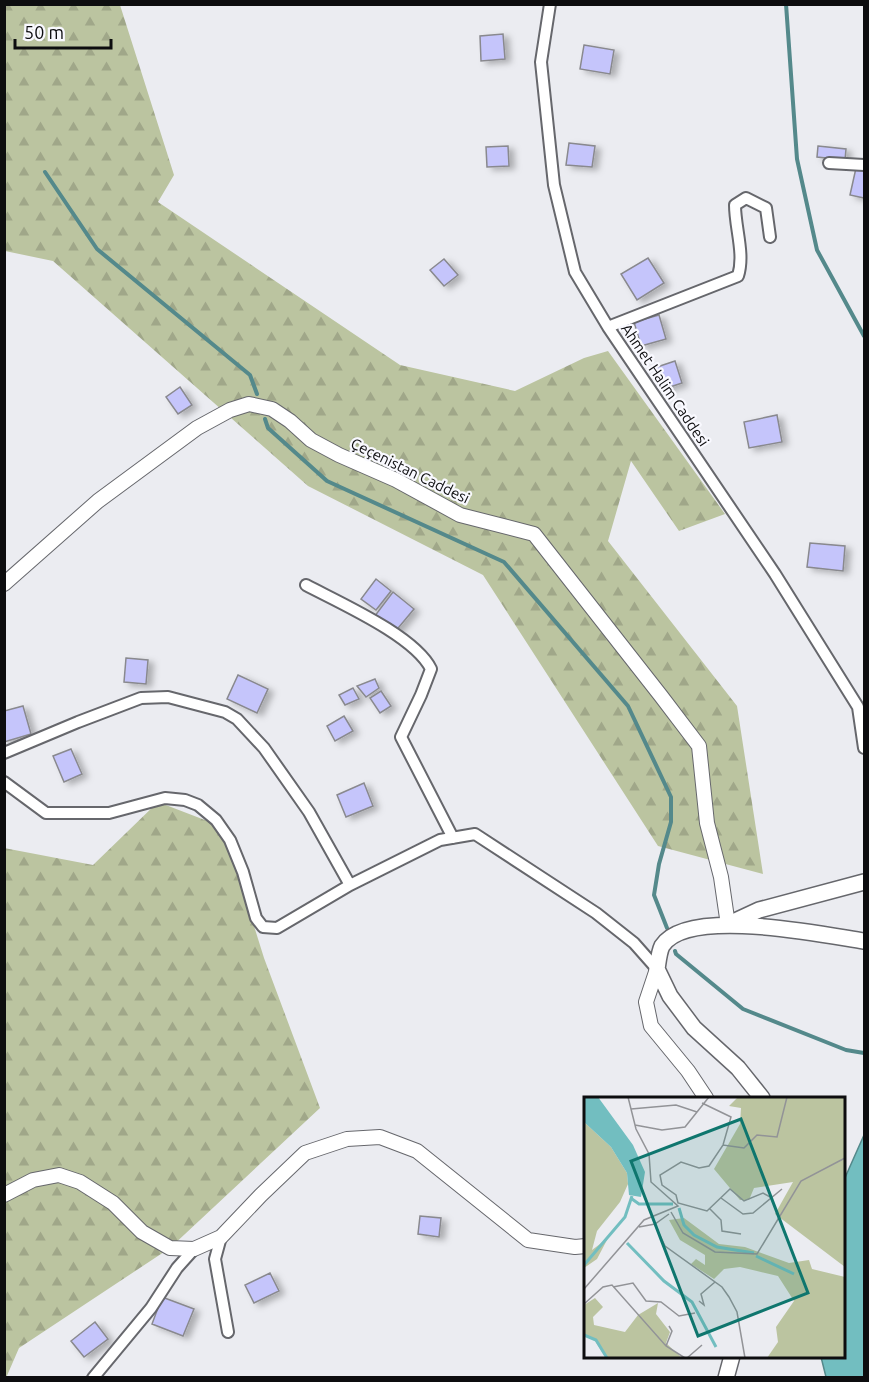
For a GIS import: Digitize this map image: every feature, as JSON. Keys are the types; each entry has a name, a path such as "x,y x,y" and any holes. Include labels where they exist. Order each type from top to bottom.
{"main road":[{"path":"728,925 759,910 864,882"},
{"path":"761,1097 738,1068 694,1028 670,996 657,969 663,946 679,933 702,926 728,925 757,926 864,941"},
{"path":"726,1377 731,1358"}],"street":[{"name":"Ahmet Halim Caddesi","path":"550,4 540,62 554,184 575,272 608,327 774,574 858,707 864,748"},
{"path":"829,164 864,165"},
{"path":"608,327 738,276 742,264 735,222 735,205 746,198 766,208 770,237"},
{"name":"Çeçenistan Caddesi","path":"4,584 98,501 197,428 230,410 249,404 272,409 290,421 311,440 396,480 460,515 534,534 699,746 707,823 721,877 728,925"},
{"path":"306,585 398,635 426,658 431,669 401,737 453,838"},
{"path":"4,753 141,698 168,697 225,712 237,719 264,748 309,812 350,885"},
{"path":"4,782 46,813 109,813 165,798 185,800 198,805 216,820 230,840 243,872 256,918 263,927 277,928 350,885 440,840 475,834 596,913 634,943 657,969 646,1002 651,1026 688,1071 705,1097"},
{"path":"93,1377 151,1308 177,1268 194,1249 221,1237 305,1153 347,1139 380,1137 417,1151 528,1240 575,1247 584,1246"},
{"path":"4,1195 33,1180 58,1175 80,1182 113,1203 142,1232 171,1248 194,1249"},
{"path":"221,1237 215,1259 228,1332"}],"green space":[{"path":"4,5 120,5 174,175 158,202 400,365 515,391 584,358 608,351 725,514 679,531 631,461 608,541 737,706 763,874 658,846 483,575 308,486 53,261 5,251"},
{"path":"158,802 223,827 264,958 320,1108 170,1248 19,1348 6,1378 4,1377 4,848 93,865"}],"water":[{"path":"864,1135 864,1377 826,1377 821,1358 845,1358 845,1178"}],"building":[{"path":"503,34 505,59 481,61 480,36"},
{"path":"584,45 614,50 610,74 580,69"},
{"path":"569,143 595,146 592,167 566,165"},
{"path":"508,146 509,166 487,167 486,147"},
{"path":"818,146 846,149 845,160 817,157"},
{"path":"856,168 864,170 864,198 850,195"},
{"path":"648,258 664,283 637,300 621,274"},
{"path":"444,259 458,275 444,286 430,270"},
{"path":"659,315 666,339 641,346 634,322"},
{"path":"675,361 682,383 661,390 654,368"},
{"path":"180,387 192,405 178,414 166,397"},
{"path":"777,415 782,442 749,448 744,422"},
{"path":"810,543 845,546 843,571 807,567"},
{"path":"376,579 391,591 376,610 361,599"},
{"path":"393,592 414,609 394,633 374,617"},
{"path":"126,658 148,660 146,684 124,682"},
{"path":"238,675 268,689 257,713 227,699"},
{"path":"375,679 379,688 366,697 357,686"},
{"path":"353,688 359,699 345,705 339,695"},
{"path":"381,691 391,706 380,713 370,698"},
{"path":"23,706 31,734 4,742 4,711"},
{"path":"344,716 353,731 335,741 327,726"},
{"path":"71,749 82,774 64,782 53,756"},
{"path":"364,783 373,806 346,817 337,795"},
{"path":"420,1216 441,1218 439,1237 418,1234"},
{"path":"270,1273 279,1291 254,1303 245,1285"},
{"path":"162,1297 194,1309 183,1336 152,1324"},
{"path":"95,1322 108,1339 84,1357 71,1341"}],"waterway":[{"path":"786,4 797,159 817,250 864,336"},
{"path":"45,172 97,249 250,375 257,394"},
{"path":"265,419 268,428 327,481 504,562 628,706 671,797 671,822 659,864 654,895 667,928"},
{"path":"675,951 743,1009 846,1050 864,1053"}]}
